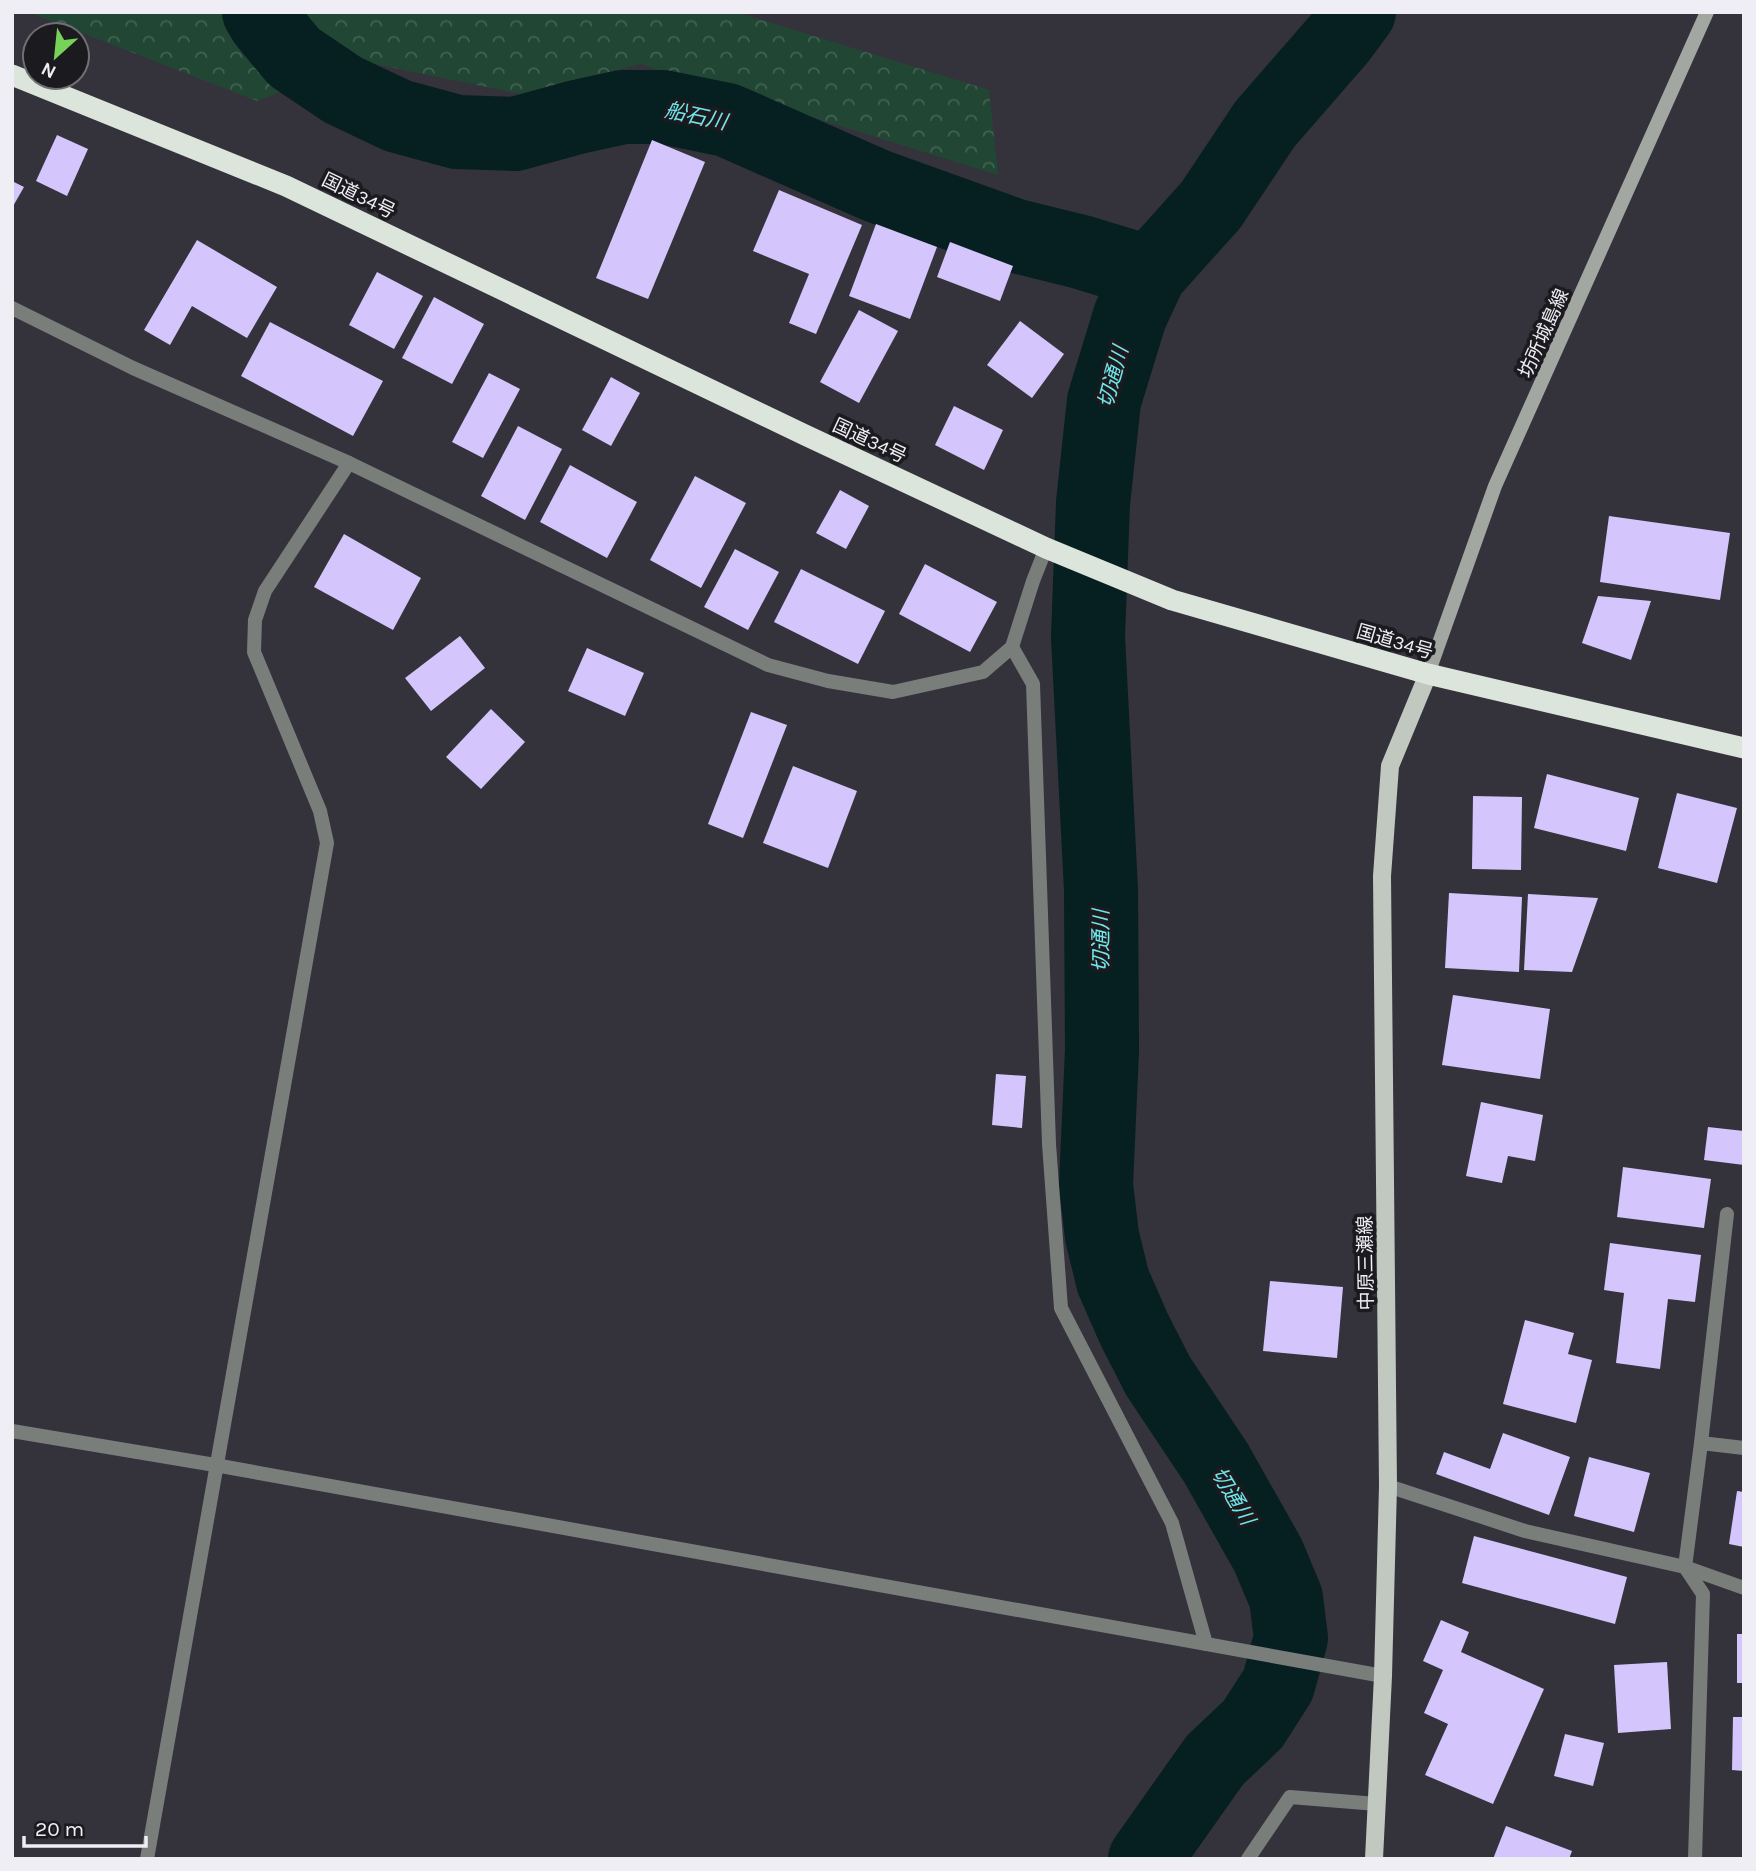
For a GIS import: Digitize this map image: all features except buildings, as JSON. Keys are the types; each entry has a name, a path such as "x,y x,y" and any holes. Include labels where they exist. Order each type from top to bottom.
{"highway":[{"name":"国道34号","path":"12,75 286,186 1046,548 1172,600 1428,674 1744,748"}],"main road":[{"name":"坊所城島線","path":"1428,674 1495,486 1707,12"},
{"name":"中原三瀬線","path":"1374,1859 1383,1676 1388,1486 1382,876 1390,766 1428,674"}],"street":[{"path":"12,308 133,368 349,463 768,665 828,681 893,692 983,672 1012,647 1046,548"},
{"path":"147,1859 327,843 320,811 254,652 256,620 265,591 349,463"},
{"path":"1012,647 1033,684 1049,1144 1061,1308 1172,1523 1206,1644"},
{"path":"1695,1859 1703,1594 1685,1567 1727,1214"},
{"path":"12,1432 215,1465 1383,1676"},
{"path":"1701,1443 1744,1448"},
{"path":"1388,1486 1525,1531 1685,1567 1744,1588"},
{"path":"1248,1859 1290,1797 1377,1804"}],"green space":[{"path":"28,12 736,12 989,90 998,175 641,64 521,94 360,61 257,101 91,36 91,21 51,21"}],"waterway":[{"name":"船石川","path":"259,12 294,57 343,90 398,116 457,132 515,134 623,107 663,107 727,120 877,186 1016,236 1150,273"},
{"name":"切通川","path":"1145,1859 1215,1760 1253,1724 1278,1685 1291,1638 1286,1598 1268,1555 1216,1463 1158,1376 1113,1281 1102,1236 1096,1185 1102,1050 1101,890 1088,637 1093,503 1104,401 1130,316 1150,273 1211,205 1265,124 1359,12"}]}
